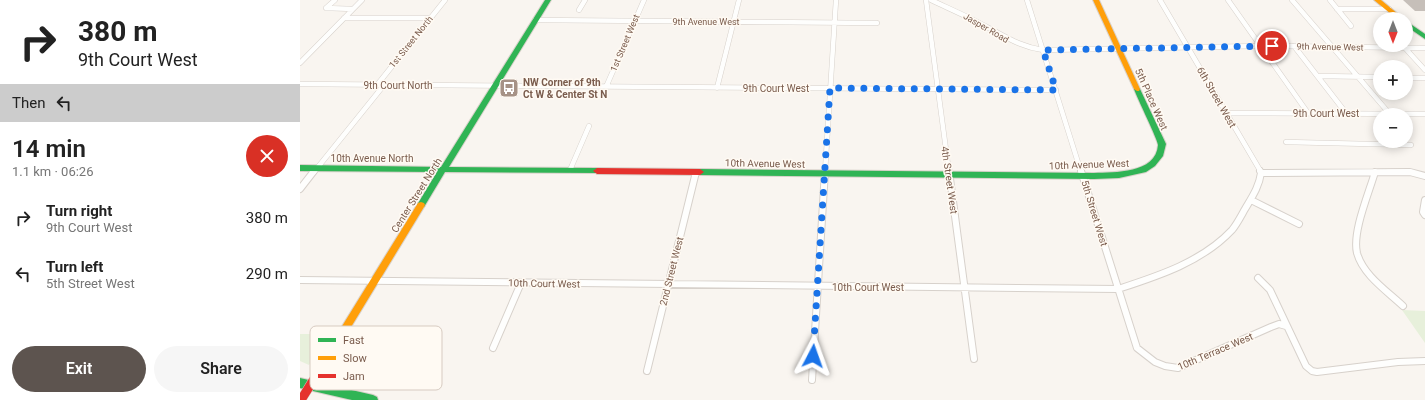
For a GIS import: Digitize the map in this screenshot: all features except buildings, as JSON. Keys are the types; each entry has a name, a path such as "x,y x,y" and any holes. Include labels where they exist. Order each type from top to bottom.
{"main road":[{"name":"Center Street North","path":"347,326 548,0"},
{"name":"5th Place West","path":"1096,0 1162,144 1157,160 1152,165 1134,173"},
{"path":"1377,0 1393,12"},
{"path":"1413,28 1425,37"},
{"name":"10th Avenue North","path":"300,168 444,168"},
{"name":"10th Avenue West","path":"444,168 1084,176 1120,176 1134,173"},
{"path":"300,383 310,385"},
{"name":"Center Street North","path":"301,400 310,386"},
{"path":"330,390 373,400"}],"street":[{"path":"334,0 326,8 353,9"},
{"path":"300,64 362,0"},
{"name":"1st Street North","path":"377,85 445,0"},
{"path":"579,10 585,0"},
{"name":"1st Street West","path":"606,87 644,0"},
{"path":"717,88 739,0"},
{"path":"812,380 836,0"},
{"name":"4th Street West","path":"926,0 974,359"},
{"name":"Jasper Road","path":"931,0 983,25 1011,42 1032,49 1043,50"},
{"name":"5th Street West","path":"1027,0 1084,176 1118,290"},
{"name":"6th Street West","path":"1160,0 1261,173"},
{"path":"1228,0 1308,113"},
{"path":"1292,0 1385,108"},
{"path":"1330,0 1351,26"},
{"path":"1337,9 1389,9"},
{"path":"344,18 430,18"},
{"name":"9th Avenue West","path":"536,20 877,23"},
{"name":"9th Avenue West","path":"1043,50 1261,46 1373,47"},
{"path":"1294,46 1346,113"},
{"name":"9th Avenue West","path":"1413,48 1425,48"},
{"path":"1408,52 1425,70"},
{"path":"1318,76 1373,77"},
{"path":"1413,78 1425,78"},
{"name":"9th Court North","path":"300,84 495,86"},
{"path":"300,189 384,85"},
{"name":"9th Court West","path":"495,86 1056,90"},
{"name":"9th Court West","path":"1226,113 1373,113"},
{"name":"9th Court West","path":"1413,114 1425,114"},
{"path":"570,170 589,126"},
{"path":"1286,142 1373,144"},
{"name":"2nd Street West","path":"647,371 696,172"},
{"path":"1375,172 1356,234 1357,253 1364,268 1403,306"},
{"path":"1261,173 1410,172 1425,176"},
{"name":"10th Court West","path":"300,280 1118,290 1162,275 1218,244 1233,229 1251,200 1261,173"},
{"path":"1251,200 1299,224"},
{"path":"1424,213 1425,200"},
{"path":"1258,278 1270,290 1306,366 1312,371 1317,372 1425,361"},
{"path":"493,348 521,283"},
{"name":"10th Terrace West","path":"1118,290 1137,348 1151,361 1169,368 1178,368 1279,324 1286,326"}],"green space":[{"path":"1402,310 1425,311 1425,343"},
{"path":"300,334 310,334 310,363 309,365 300,361"}],"traffic: fast":[{"path":"421,205 548,0"},
{"path":"1413,28 1425,37"},
{"path":"700,172 1119,175 1143,170 1152,164 1159,156 1162,144 1137,89"},
{"path":"300,168 597,171"},
{"path":"300,383 310,385"},
{"path":"330,390 373,400"}],"traffic: slow":[{"path":"1096,0 1137,89"},
{"path":"1377,0 1392,12"},
{"path":"347,326 421,205"}],"traffic: jam":[{"path":"597,171 700,172"},
{"path":"301,400 310,386"}],"place":[{"name":"NW Corner of 9th Ct W & Center St N","path":"509,88"}],"route":[{"path":"813,356 830,88 1056,90 1043,50 1272,46"}]}
